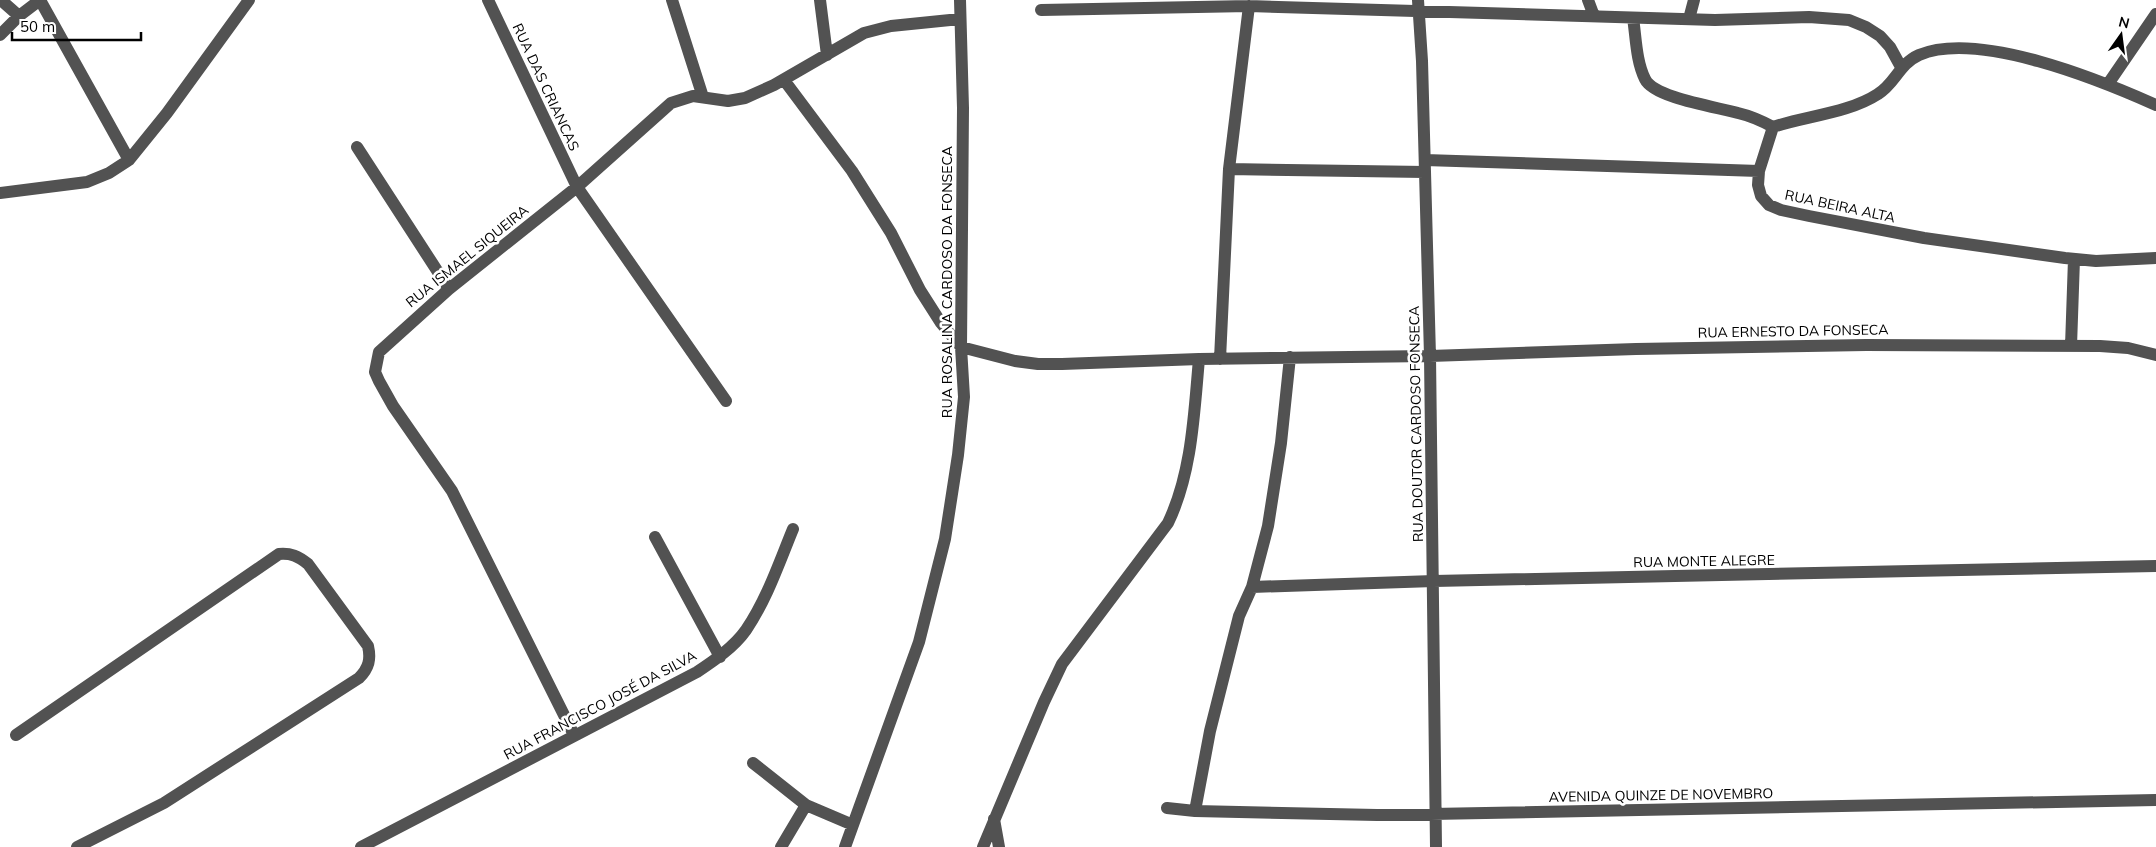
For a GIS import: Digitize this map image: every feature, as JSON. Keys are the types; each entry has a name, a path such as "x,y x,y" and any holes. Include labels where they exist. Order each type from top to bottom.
{"street":[{"path":"0,0 19,16"},
{"path":"0,35 19,16 40,0 128,160"},
{"path":"0,193 86,182 109,173 128,160 167,113 249,0"},
{"name":"RUA DAS CRIANCAS","path":"488,0 577,187 726,401"},
{"path":"672,0 702,97"},
{"path":"820,0 827,55"},
{"name":"RUA ROSALINA CARDOSO DA FONSECA","path":"845,847 919,642 945,539 958,455 964,397 962,348 963,108 960,0"},
{"path":"1588,0 1594,16"},
{"path":"1689,18 1694,0"},
{"path":"1041,10 1230,3 1249,6 1419,5 1633,18 1715,20 1809,17 1848,20 1866,27 1880,36 1890,47 1902,67"},
{"name":"RUA DOUTOR CARDOSO FONSECA","path":"1419,5 1430,356 1436,847"},
{"path":"1220,359 1229,169 1249,6"},
{"path":"2108,84 2156,14"},
{"path":"1633,18 1645,79 1651,86 1688,102 1711,105 1755,118 1774,127 1858,103 1877,95 1902,67 1920,55 1943,49 1970,48 2007,53 2108,84 2156,105"},
{"name":"RUA ISMAEL SIQUEIRA","path":"574,735 452,490 394,406 375,372 379,352 449,289 577,187 672,103 693,96 728,101 745,98 784,80 864,32 890,26 960,19"},
{"path":"784,80 852,171 891,233 920,290 941,323 962,348"},
{"path":"1229,169 1425,166 1759,171 1774,127"},
{"path":"357,147 449,289"},
{"name":"RUA BEIRA ALTA","path":"1759,171 1758,185 1761,196 1770,205 1780,210 1924,238 2074,259 2096,261 2156,258"},
{"path":"2071,346 2074,259"},
{"name":"RUA ERNESTO DA FONSECA","path":"962,348 1015,361 1038,364 1290,357 1430,356 1646,348 1866,345 2071,346 2128,348 2156,355"},
{"path":"1195,811 1210,731 1239,616 1252,588 1268,526 1281,443 1290,357"},
{"path":"983,847 1062,664 1168,523 1178,501 1192,435 1199,359"},
{"name":"RUA FRANCISCO JOSÉ DA SILVA","path":"361,847 698,672 720,657 746,631 758,609 793,529"},
{"path":"655,537 720,657"},
{"path":"16,735 279,554 299,557 308,564 368,646 369,665 359,678 164,803 77,847"},
{"name":"RUA MONTE ALEGRE","path":"1252,588 1434,581 2156,566"},
{"path":"753,763 806,805 853,825"},
{"name":"AVENIDA QUINZE DE NOVEMBRO","path":"1167,808 1195,811 1377,815 1436,812 2156,800"},
{"path":"781,847 806,805"},
{"path":"994,819 999,847"}]}
